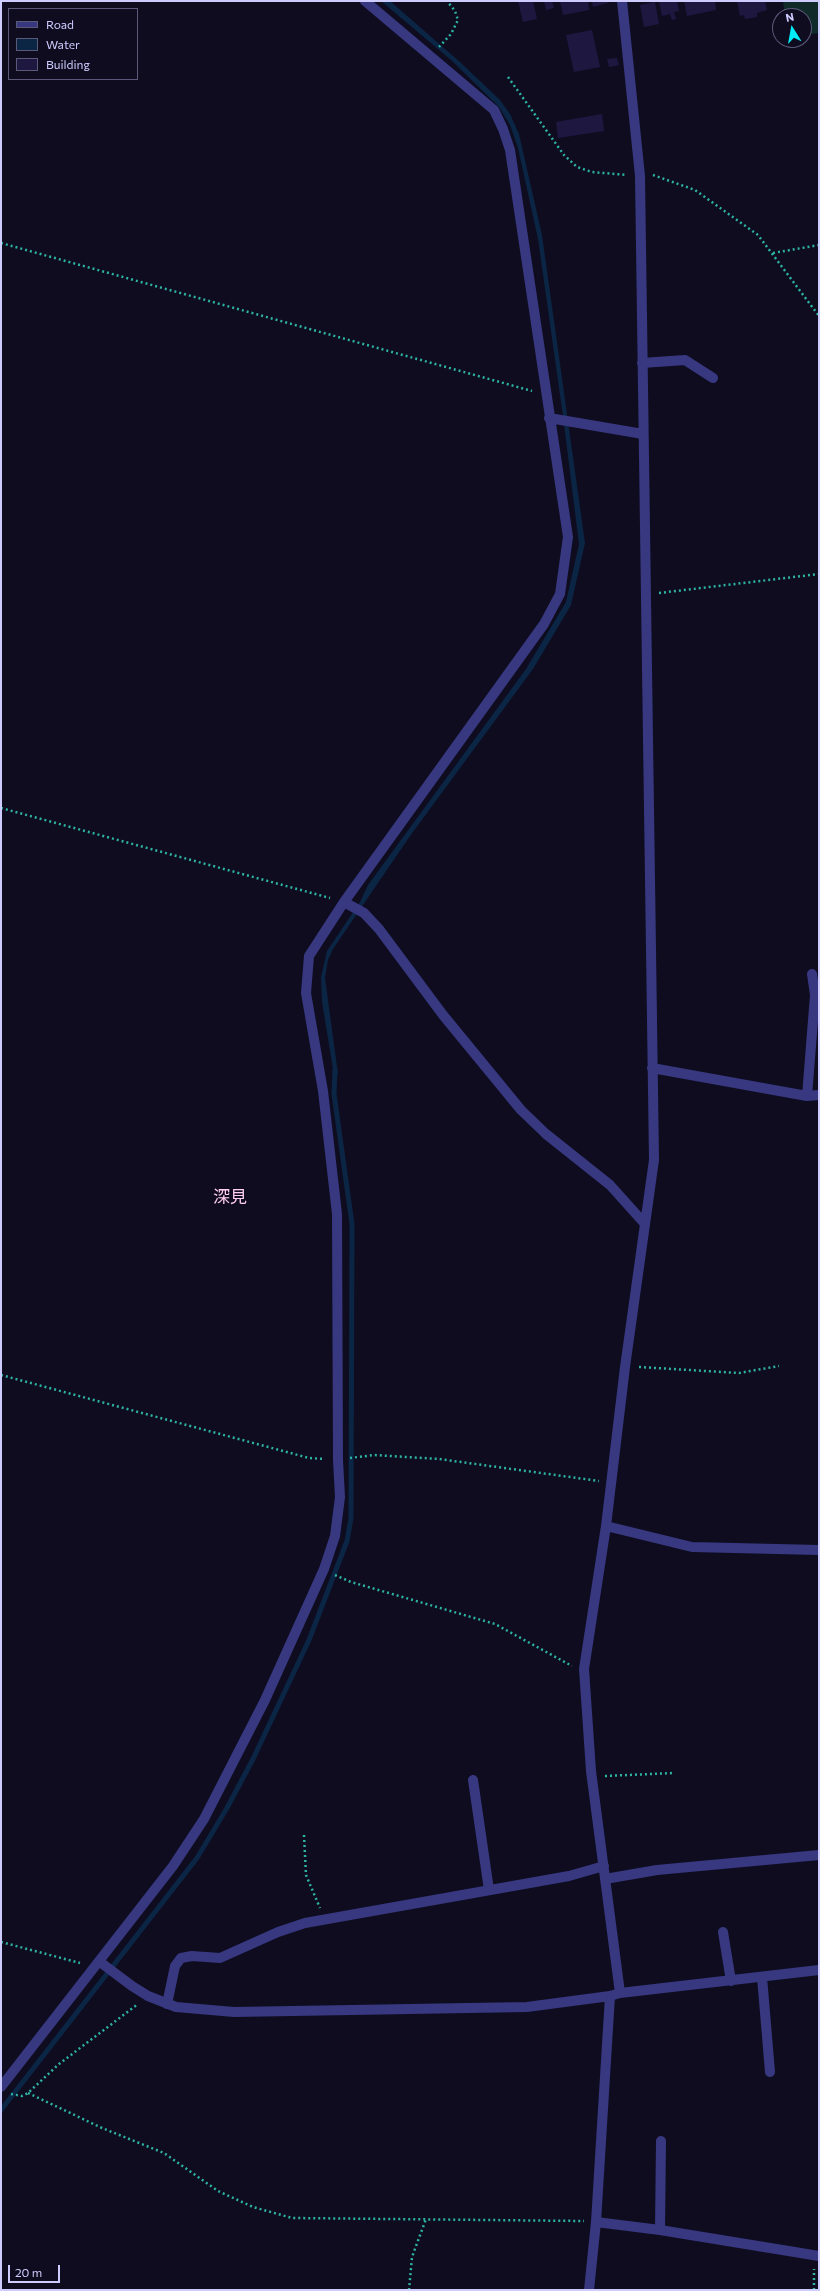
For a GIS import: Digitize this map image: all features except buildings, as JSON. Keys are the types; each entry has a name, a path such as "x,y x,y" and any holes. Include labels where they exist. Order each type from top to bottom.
{"street":[{"path":"1,2087 173,1866 204,1819 265,1700 324,1569 335,1536 340,1497 338,1460 337,1214 323,1091 306,993 309,956 344,902 544,624 560,594 568,536 549,418 510,150 504,130 494,110 365,1"},
{"path":"620,1993 592,1776 584,1669 606,1526 610,1482 625,1367 654,1160 640,173 622,1"},
{"path":"642,363 684,360 713,378"},
{"path":"549,418 643,434"},
{"path":"344,902 364,913 379,929 443,1015 521,1110 546,1134 610,1185 645,1224"},
{"path":"807,1096 815,995 812,974"},
{"path":"652,1068 807,1096 819,1095"},
{"path":"606,1526 692,1547 819,1550"},
{"path":"473,1780 489,1890"},
{"path":"605,1880 657,1870 819,1855"},
{"path":"167,2004 174,1966 182,1958 192,1956 220,1958 278,1932 305,1923 569,1876 604,1866"},
{"path":"723,1932 731,1981"},
{"path":"97,1964 148,1996 167,2004 176,2007 234,2012 527,2007 610,1996 620,1993 819,1970"},
{"path":"762,1977 770,2072"},
{"path":"589,2290 596,2222 610,1996"},
{"path":"660,2230 661,2141"},
{"path":"596,2222 660,2230 816,2256"}],"path":[{"path":"443,42 450,34 458,20 455,11 447,1"},
{"path":"508,77 564,155 577,167 592,172 640,173 695,190 758,234 819,316"},
{"path":"1,243 546,394"},
{"path":"773,253 819,245"},
{"path":"646,594 819,574"},
{"path":"1,808 344,902"},
{"path":"625,1367 739,1372 779,1366"},
{"path":"1,1375 309,1458 338,1460 374,1455 439,1459 610,1482"},
{"path":"324,1569 351,1582 495,1624 557,1656 584,1678"},
{"path":"592,1776 674,1773"},
{"path":"304,1835 306,1875 314,1898 327,1919"},
{"path":"1,1942 97,1964"},
{"path":"1,2087 11,2094 22,2096 28,2093 59,2064 148,1996"},
{"path":"28,2093 102,2128 164,2153 218,2191 253,2207 292,2218 596,2222"},
{"path":"410,2290 412,2257 426,2219"},
{"path":"814,2290 816,2256"}],"green space":[{"path":"783,1 819,1 819,33 812,34 812,8 784,8"}],"water":[{"path":"381,1 390,1 460,62 500,100 510,114 519,134 542,235 585,543 571,605 533,669 410,836 333,949 328,960 325,978 338,1074 334,1075 322,1002 321,977 327,951 360,902 368,885 526,669 566,602 579,544 538,239 518,148 510,125 499,107 451,60"}],"waterway":[{"path":"1,2110 197,1858 227,1808 253,1759 309,1640 347,1541 351,1518 352,1224 334,1094 335,1069"}],"district":[{"name":"深見","path":"230,1197"}]}
